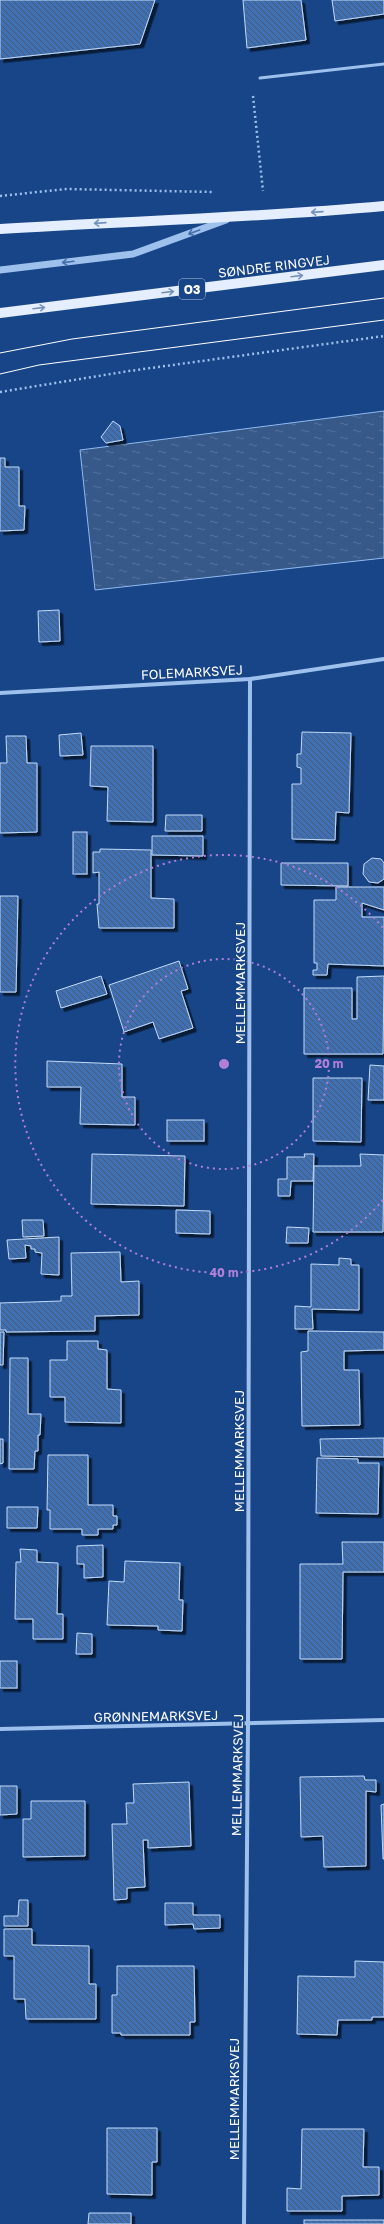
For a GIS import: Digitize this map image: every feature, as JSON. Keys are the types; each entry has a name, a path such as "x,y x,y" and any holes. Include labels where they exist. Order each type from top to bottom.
{"main road":[{"path":"0,229 138,220 230,218 384,206"},
{"name":"SØNDRE RINGVEJ","path":"0,313 384,265"}],"street":[{"path":"0,270 132,254 230,218"},
{"name":"FOLEMARKSVEJ","path":"0,693 250,679 384,659"},
{"name":"MELLEMMARKSVEJ","path":"244,2224 248,1724 250,679"},
{"name":"GRØNNEMARKSVEJ","path":"0,1729 384,1720"}],"lane":[{"path":"260,78 384,64"}],"path":[{"path":"256,193 264,193 253,94 260,78"},
{"path":"0,196 66,189 216,192"},
{"path":"0,392 129,371 384,336"}],"water":[{"path":"384,411 384,558 95,590 80,450"}],"building":[{"path":"0,0 155,0 140,44 0,59"},
{"path":"243,0 301,0 306,40 247,48"},
{"path":"332,0 384,0 384,14 335,21"},
{"path":"113,421 120,426 123,440 106,443 101,437"},
{"path":"0,458 5,458 5,467 19,467 19,506 25,506 24,530 0,531"},
{"path":"59,610 60,641 39,642 38,611"},
{"path":"302,732 351,733 349,813 336,812 335,840 292,839 292,784 301,784 301,768 297,767 297,754 301,754"},
{"path":"81,733 83,755 60,756 59,735"},
{"path":"6,736 26,736 27,763 37,763 37,832 0,833 0,763 7,763"},
{"path":"91,746 153,746 153,822 107,821 108,787 90,786"},
{"path":"166,815 202,815 202,831 165,831"},
{"path":"73,832 87,832 87,874 73,874"},
{"path":"152,836 203,836 203,856 152,855"},
{"path":"100,849 151,850 151,898 174,899 174,928 99,928 97,904 99,904 99,872 93,873 93,852 100,852"},
{"path":"372,858 381,859 384,863 384,879 378,883 369,882 363,874 364,864"},
{"path":"281,863 348,863 348,886 281,885"},
{"path":"336,887 384,887 384,910 362,903 362,917 384,917 384,966 328,964 327,975 313,975 313,970 317,970 317,963 314,963 314,900 336,900"},
{"path":"0,896 18,896 16,992 0,992"},
{"path":"179,961 188,989 181,991 193,1028 159,1039 153,1022 124,1032 109,985"},
{"path":"101,976 107,994 61,1008 56,991"},
{"path":"384,976 383,1054 304,1054 304,988 352,988 352,1019 357,1019 357,977"},
{"path":"47,1061 122,1064 122,1097 135,1097 135,1125 80,1124 81,1087 47,1087"},
{"path":"370,1065 384,1066 384,1100 368,1100"},
{"path":"313,1078 362,1078 361,1142 313,1141"},
{"path":"167,1120 204,1120 204,1141 167,1141"},
{"path":"92,1154 185,1156 184,1206 91,1204"},
{"path":"304,1154 314,1154 313,1181 291,1181 290,1196 278,1196 278,1179 287,1179 287,1157 305,1157"},
{"path":"360,1154 384,1155 383,1232 313,1232 314,1166 361,1166"},
{"path":"176,1210 210,1211 210,1234 176,1233"},
{"path":"22,1220 43,1220 44,1236 23,1237"},
{"path":"287,1227 309,1228 308,1243 286,1243"},
{"path":"59,1237 59,1275 41,1274 42,1253 35,1252 35,1249 31,1249 31,1246 25,1245 26,1258 9,1259 7,1240"},
{"path":"120,1252 121,1282 139,1281 139,1315 95,1316 95,1331 6,1332 6,1330 0,1330 0,1303 61,1301 61,1296 72,1296 71,1253"},
{"path":"339,1258 351,1259 351,1265 359,1265 359,1310 312,1309 313,1329 295,1329 295,1306 311,1307 311,1264 339,1265"},
{"path":"308,1331 384,1332 384,1350 344,1351 344,1370 359,1370 360,1425 302,1426 301,1352 308,1351"},
{"path":"0,1332 4,1332 3,1365 0,1365"},
{"path":"67,1341 98,1341 98,1349 107,1350 107,1389 121,1390 121,1423 65,1422 65,1397 50,1397 50,1360 67,1360"},
{"path":"10,1358 28,1358 28,1414 41,1414 40,1435 38,1435 38,1451 35,1451 34,1469 9,1469"},
{"path":"384,1438 384,1457 321,1456 320,1439"},
{"path":"0,1439 3,1439 3,1463 0,1464"},
{"path":"48,1455 88,1455 88,1505 113,1505 113,1516 117,1516 117,1525 113,1525 113,1529 98,1529 98,1535 82,1535 82,1529 50,1529 50,1510 47,1510"},
{"path":"317,1458 358,1459 358,1463 379,1463 378,1514 316,1513"},
{"path":"7,1507 38,1507 37,1528 7,1528"},
{"path":"342,1542 384,1542 384,1572 343,1572 342,1659 300,1659 300,1564 343,1564"},
{"path":"103,1545 103,1577 84,1578 84,1564 77,1564 77,1546"},
{"path":"20,1549 37,1550 37,1562 58,1563 57,1614 63,1614 63,1639 33,1639 33,1619 15,1619 16,1562 21,1562"},
{"path":"125,1561 180,1563 179,1600 183,1600 182,1631 158,1630 158,1626 107,1625 109,1581 124,1582"},
{"path":"77,1633 92,1634 92,1654 76,1654"},
{"path":"0,1661 17,1661 17,1688 0,1688"},
{"path":"364,1776 365,1780 376,1780 376,1792 366,1791 366,1866 324,1867 323,1836 301,1837 300,1777"},
{"path":"189,1782 191,1846 148,1848 148,1840 143,1840 145,1887 127,1888 127,1899 114,1900 112,1824 127,1824 126,1803 134,1803 133,1784"},
{"path":"0,1786 17,1786 17,1814 0,1815"},
{"path":"31,1801 85,1801 85,1856 23,1857 23,1819 31,1819"},
{"path":"384,1804 384,1859 383,1859 381,1805"},
{"path":"19,1900 28,1900 28,1926 4,1926 4,1916 18,1916"},
{"path":"165,1903 193,1903 193,1915 220,1915 220,1928 194,1929 193,1924 165,1925"},
{"path":"4,1929 32,1929 32,1945 89,1946 89,1984 96,1984 96,2019 26,2019 25,1999 14,1999 14,1956 4,1956"},
{"path":"355,1961 384,1962 384,2017 372,2017 372,2020 338,2020 337,2035 297,2034 298,1976 355,1977"},
{"path":"117,1966 194,1966 195,2022 190,2022 190,2035 121,2035 121,2033 112,2033 112,1995 117,1995"},
{"path":"107,2128 157,2128 157,2162 152,2162 152,2195 107,2194"},
{"path":"302,2129 364,2129 363,2167 379,2167 379,2195 342,2196 342,2211 287,2211 287,2188 301,2189"},
{"path":"89,2213 131,2213 131,2224 88,2224"},
{"path":"304,2220 384,2220 384,2224 304,2224"}],"tram line":[{"path":"0,353 72,339 384,298"},
{"path":"0,374 39,365 384,320"}]}
